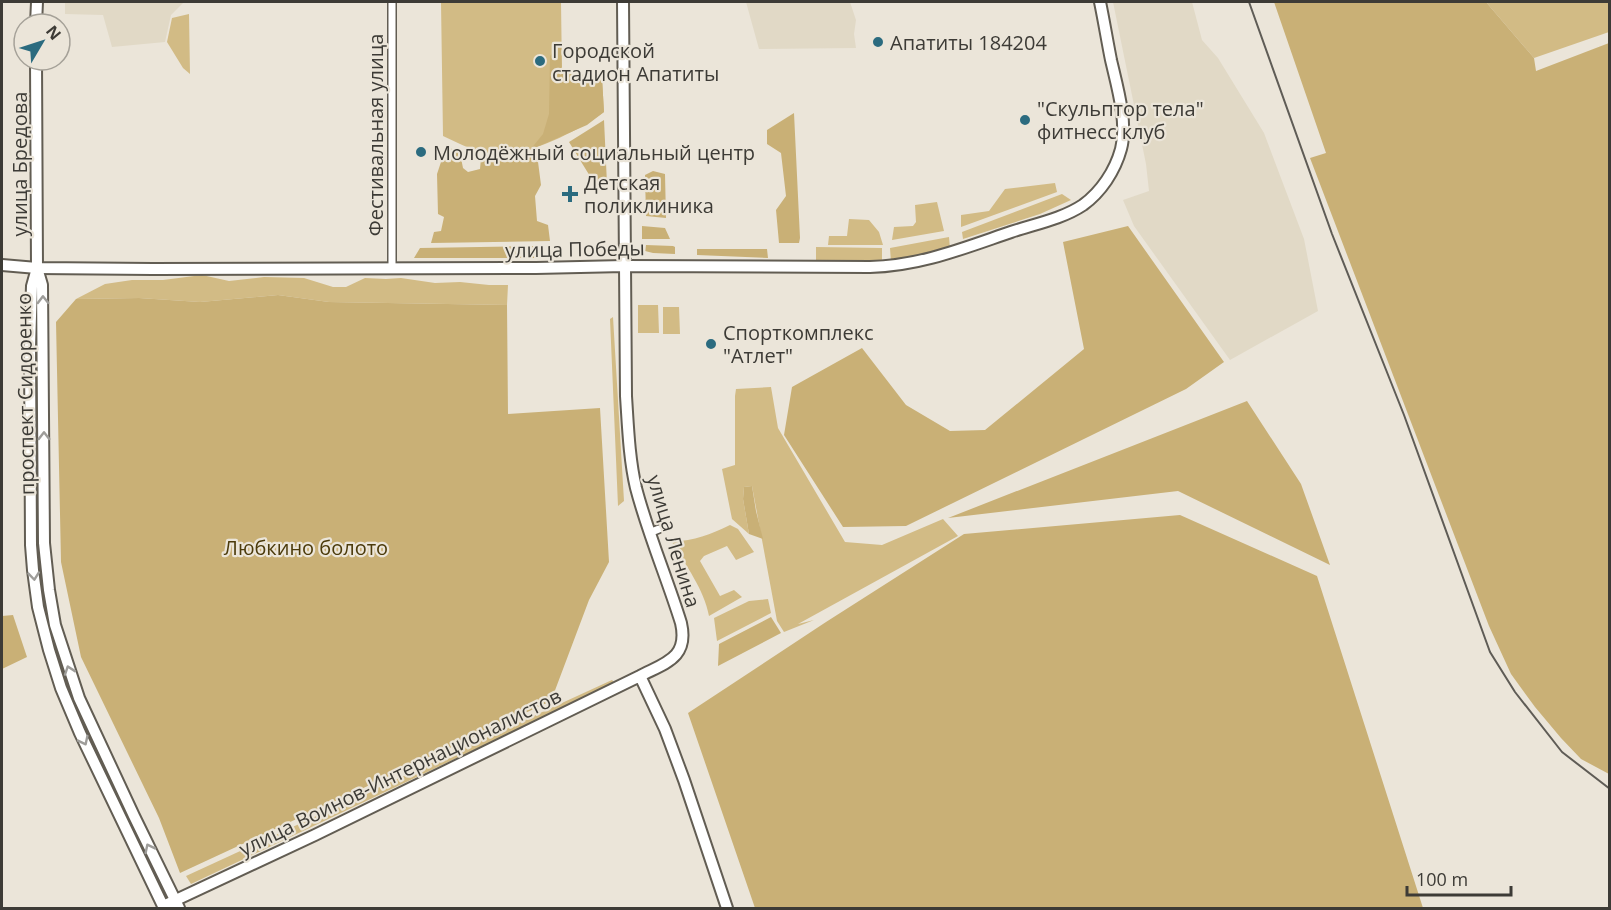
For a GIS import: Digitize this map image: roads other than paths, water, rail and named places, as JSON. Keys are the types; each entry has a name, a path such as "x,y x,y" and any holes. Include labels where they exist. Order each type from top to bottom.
{"main road":[{"name":"улица Ленина","path":"623,2 626,396 630,451 636,485 654,531 684,636 681,650 676,656 640,676"},
{"name":"улица Победы","path":"2,265 38,268 142,269 880,267 914,263 1072,211 1098,192 1113,171 1122,148 1123,125 1100,2"},
{"name":"улица Бредова","path":"36,72 38,268"},
{"name":"проспект Сидоренко","path":"38,268 43,297 44,543 55,625 60,646 79,698 177,904"},
{"name":"проспект Сидоренко","path":"38,268 32,286 30,346 31,545 36,595 49,651 73,718 164,907"},
{"path":"49,651 60,646"},
{"path":"640,676 684,780 727,909"},
{"name":"улица Воинов-Интернационалистов","path":"164,907 177,904 640,676"}],"street":[{"name":"Фестивальная улица","path":"392,2 392,268"}],"railway":[{"path":"1249,2 1332,234 1404,415 1490,652 1515,692 1562,752 1610,789"}],"place":[{"name":"Апатиты 184204","path":"878,42"},
{"name":"Городской стадион Апатиты","path":"540,61"},
{"name":"\"Скульптор тела\" фитнесс клуб","path":"1025,120"},
{"name":"Молодёжный социальный центр","path":"421,152"},
{"name":"Детская поликлиника","path":"570,194"},
{"name":"Спорткомплекс \"Атлет\"","path":"711,344"}],"park label":[{"name":"Любкино болото","path":"306,547"}]}
